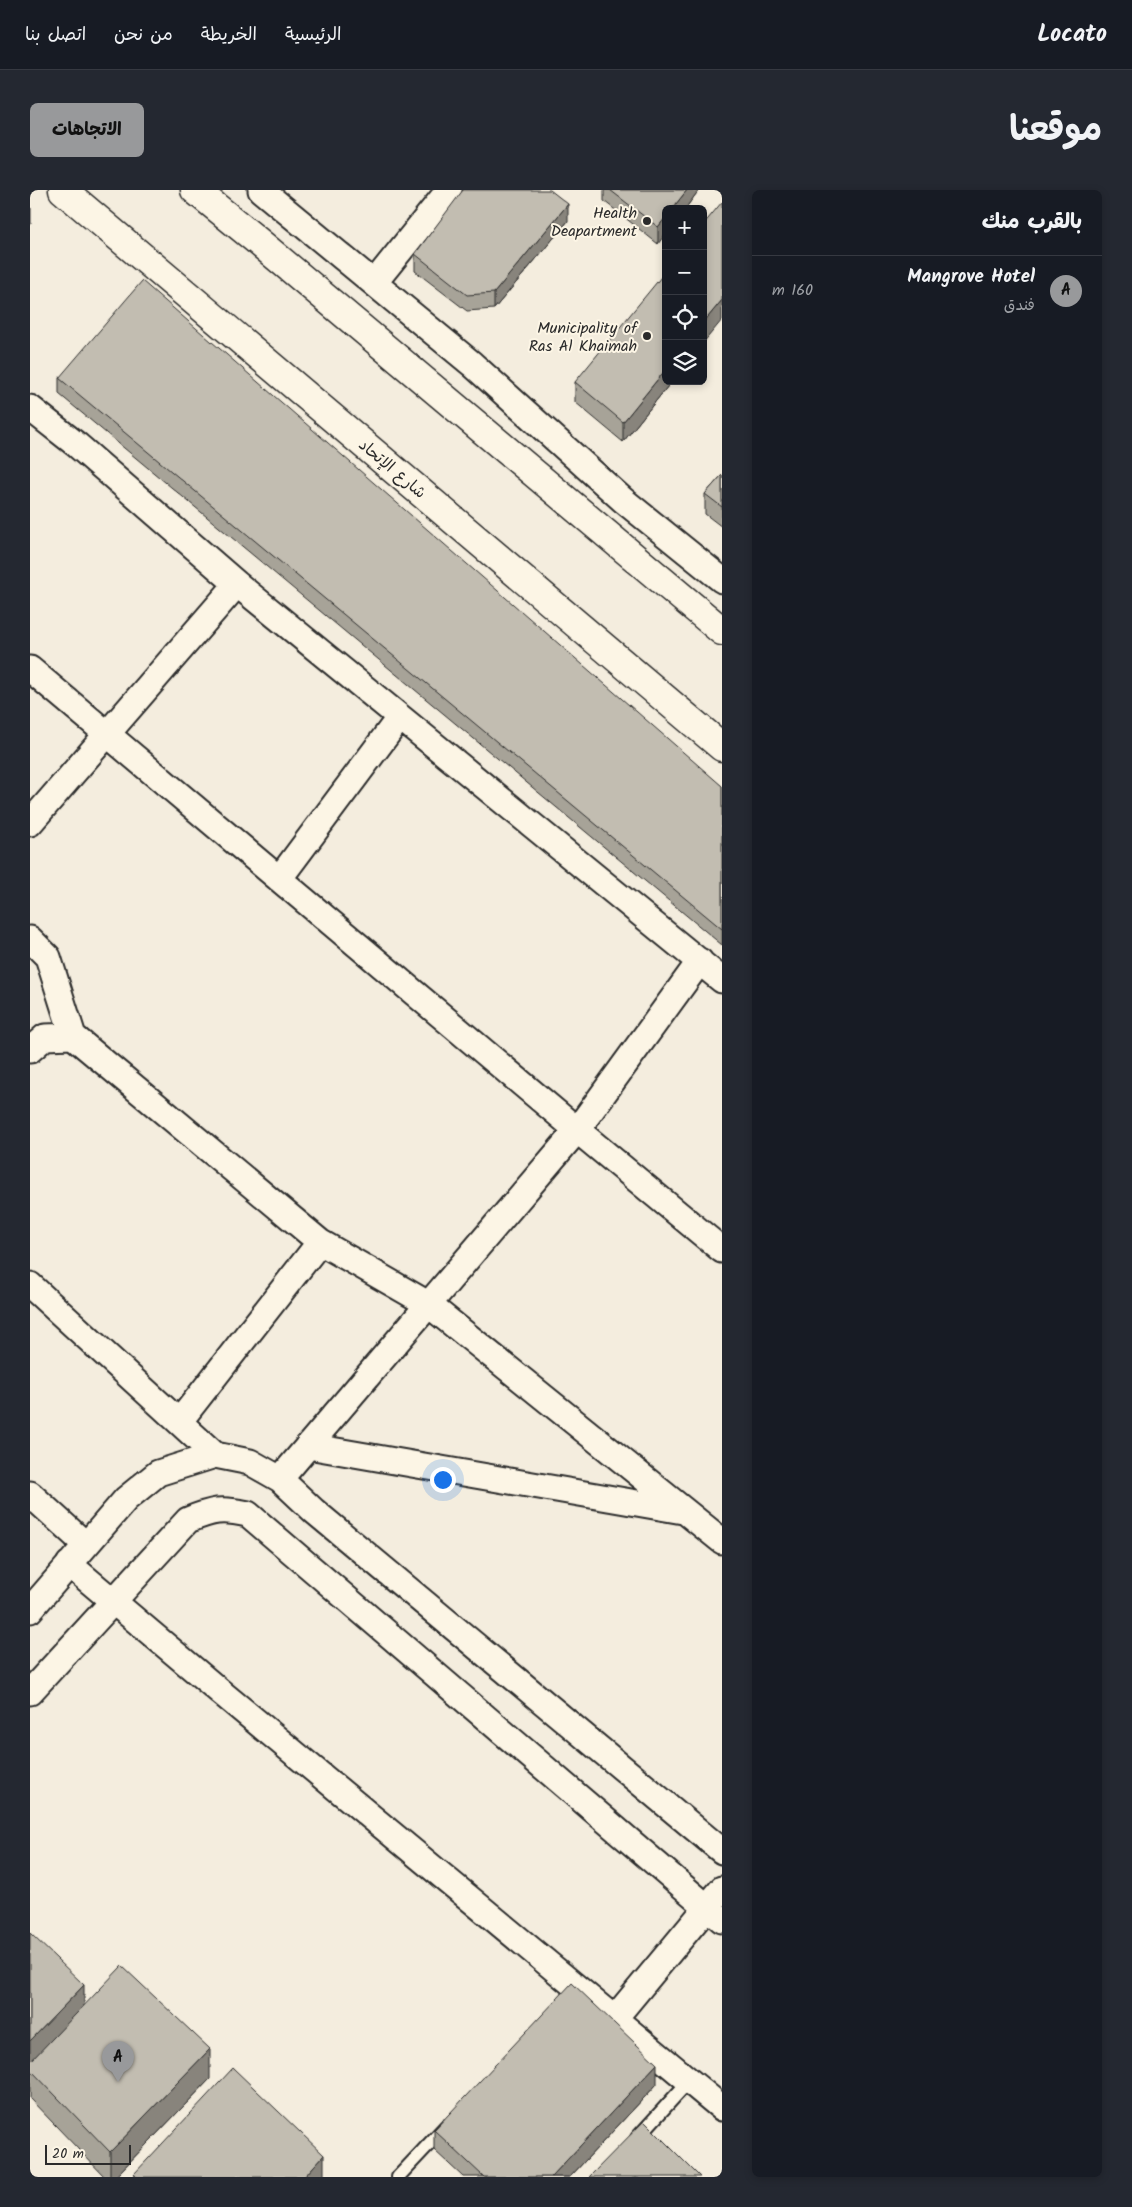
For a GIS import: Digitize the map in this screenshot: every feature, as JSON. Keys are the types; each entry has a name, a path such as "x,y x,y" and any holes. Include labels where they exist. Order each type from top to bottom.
{"main road":[{"name":"شارع الإتحاد","path":"63,190 722,747"},
{"path":"195,190 268,249 722,631"}],"street":[{"path":"261,190 472,364 623,500 722,580"},
{"path":"374,283 449,190"},
{"path":"30,408 237,584 722,980"},
{"path":"30,823 237,584"},
{"path":"30,669 576,1130 722,1250"},
{"path":"279,879 400,717"},
{"path":"30,940 48,957 73,1036 320,1242 428,1304 722,1541"},
{"path":"280,1479 576,1130 700,962"},
{"path":"30,1050 45,1037 73,1036"},
{"path":"179,1422 320,1242"},
{"path":"30,1285 216,1455"},
{"path":"308,1446 686,1512"},
{"path":"30,1610 126,1498 158,1473 216,1455 250,1462 280,1479 314,1511 722,1851"},
{"path":"30,1494 86,1545"},
{"path":"30,1692 188,1520 212,1510 231,1510 248,1514 717,1906 614,2019"},
{"path":"69,1564 574,1993 614,2019 722,2108"}],"lane":[{"path":"626,2150 689,2081"},
{"path":"398,2177 453,2119"}],"building":[{"path":"463,190 550,190 568,204 494,293 467,295 415,254"},
{"path":"610,190 687,190 675,205 662,205 662,222 658,227"},
{"path":"722,202 722,300 707,318 707,250 707,220"},
{"name":"Municipality of Ras Al Khaimah","path":"662,276 662,374 623,422 575,382"},
{"path":"142,281 722,786 722,929 59,378"},
{"path":"722,475 722,507 705,494"},
{"path":"30,1933 84,1985 30,2041"},
{"path":"122,1966 210,2049 110,2152 30,2069 30,2062"},
{"path":"572,1983 657,2064 551,2177 484,2177 434,2130"},
{"path":"233,2068 324,2155 304,2177 137,2177 134,2174"},
{"path":"644,2121 700,2177 589,2177"}],"place":[{"name":"Health Deapartment","path":"647,221"},
{"name":"Municipality of Ras Al Khaimah","path":"647,336"},
{"name":"Mangrove Hotel","path":"118,2082"}]}
